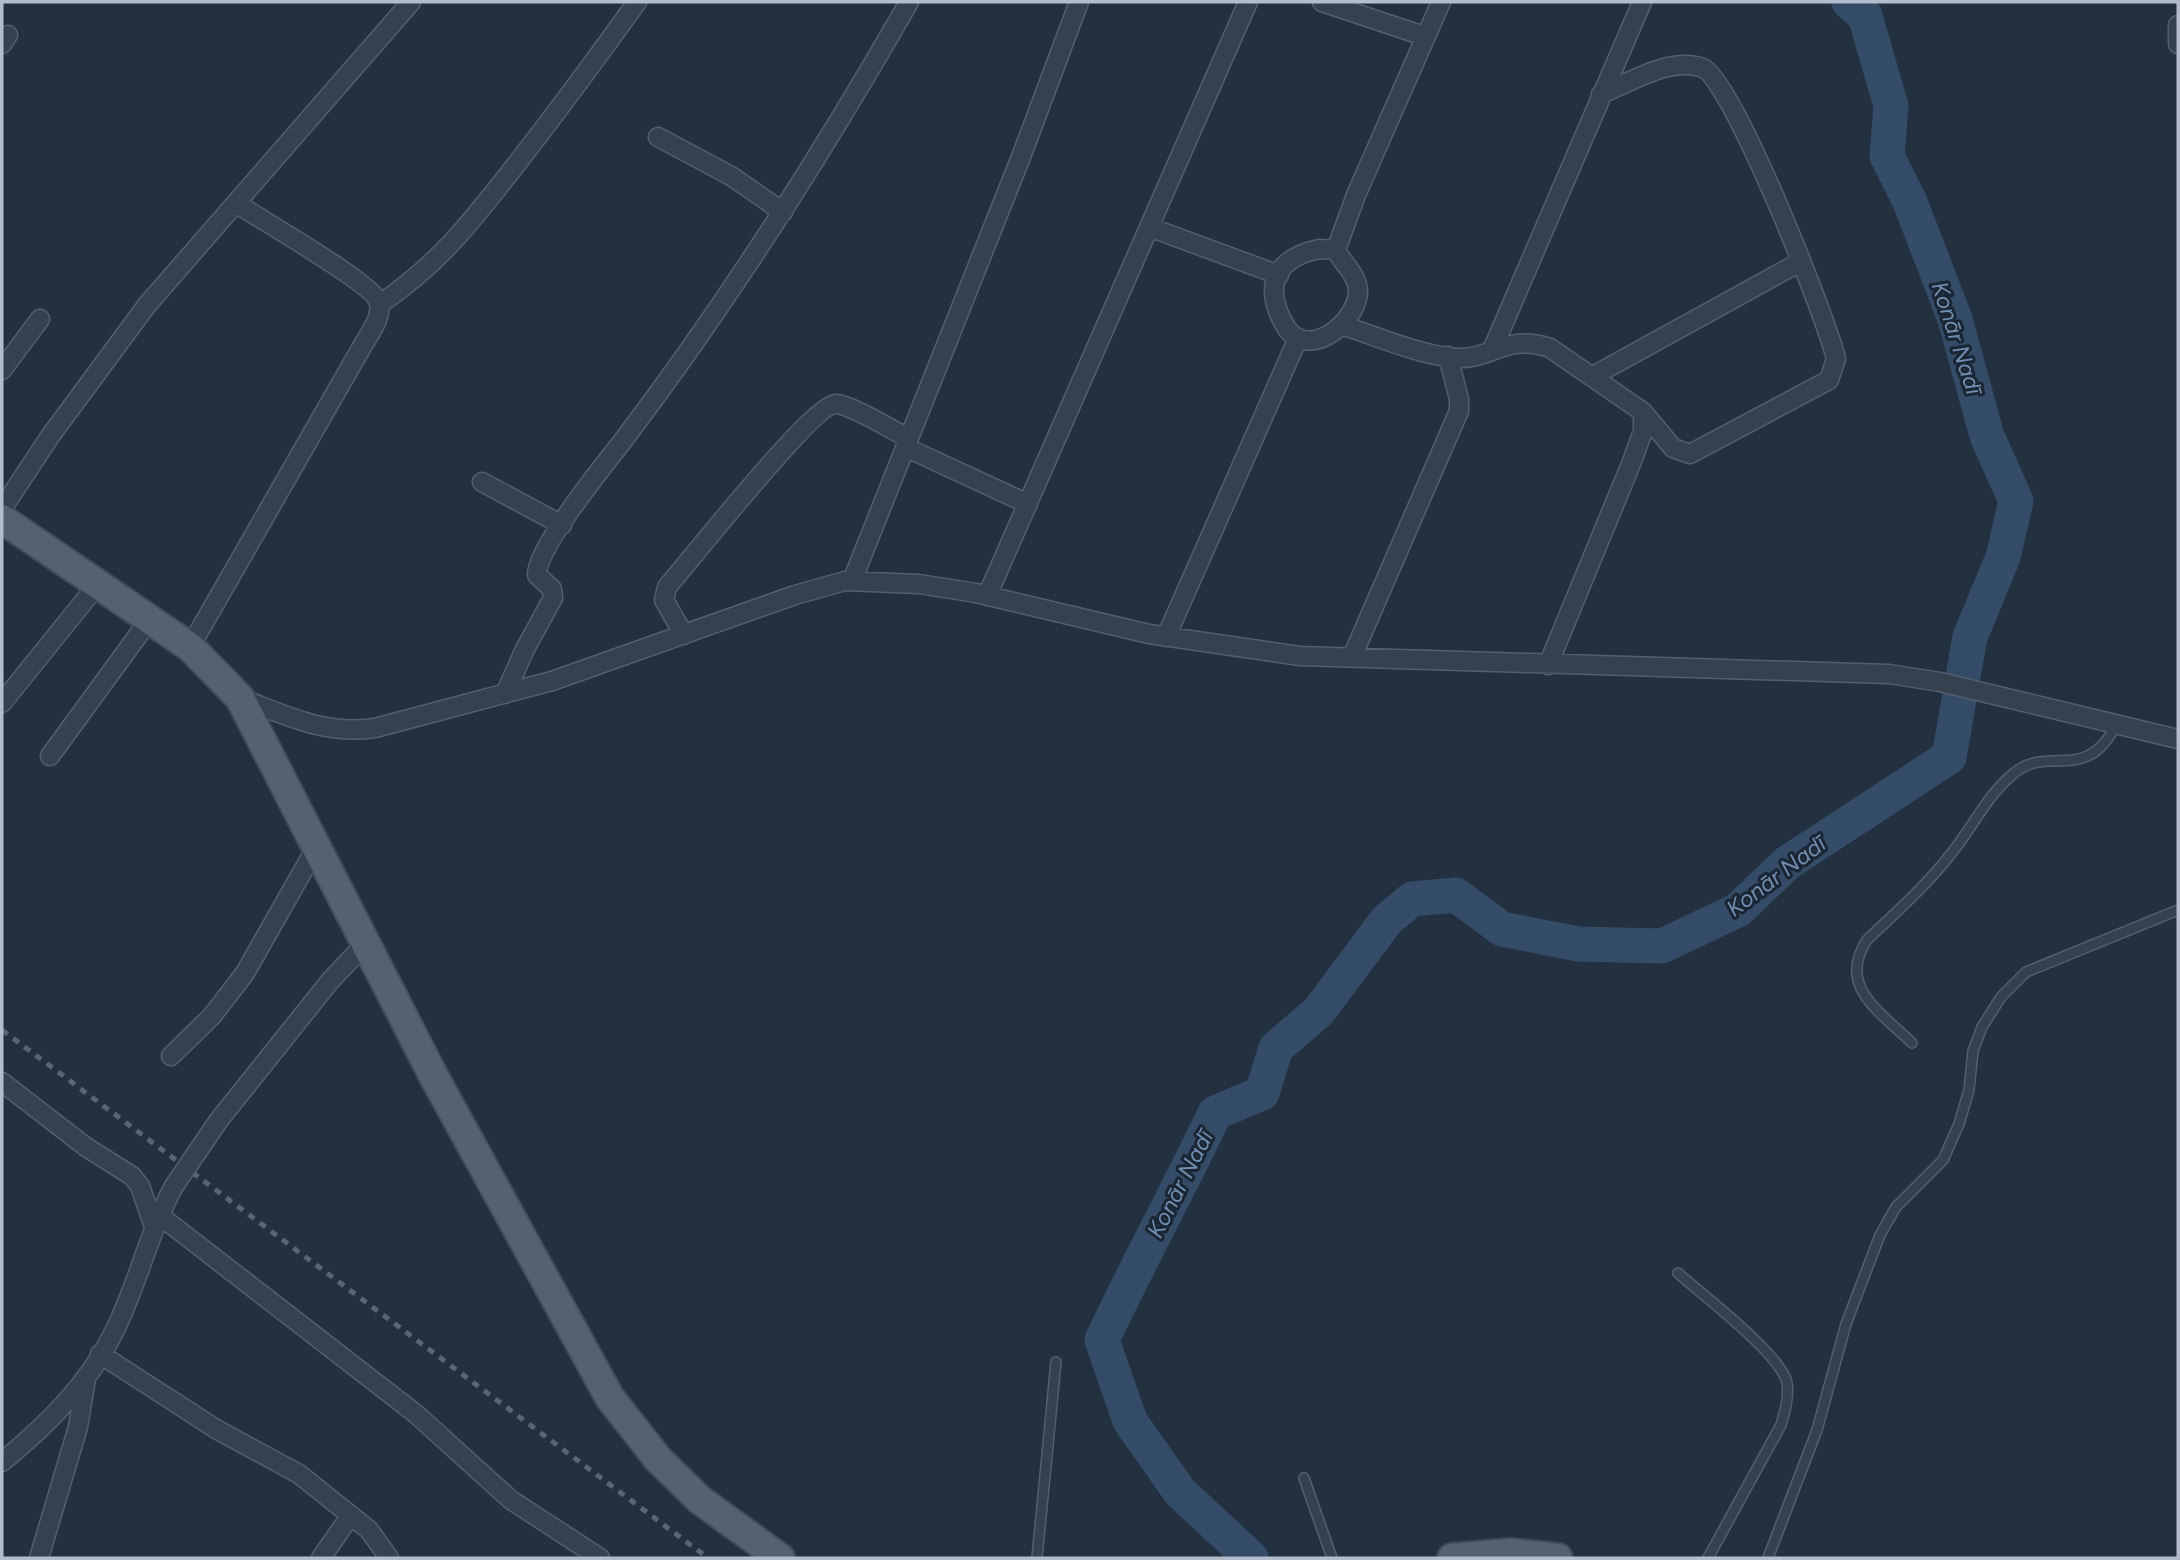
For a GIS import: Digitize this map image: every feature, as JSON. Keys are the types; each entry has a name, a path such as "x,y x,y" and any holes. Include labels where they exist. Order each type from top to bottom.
{"main road":[{"path":"2,519 190,647 240,698 433,1075 610,1398 658,1459 700,1500 780,1558"},
{"path":"1452,1558 1510,1553 1558,1558"}],"street":[{"path":"2,509 51,435 147,305 411,2"},
{"path":"380,304 417,278 464,232 565,102 637,2"},
{"path":"505,694 525,649 551,607 552,589 537,575 537,569 562,525 687,356 783,212 909,2"},
{"path":"852,581 1021,157 1079,2"},
{"path":"987,596 1248,2"},
{"path":"1322,2 1424,36"},
{"path":"1336,250 1424,36 1441,2"},
{"path":"1493,348 1643,2"},
{"path":"2178,25 2178,44"},
{"path":"1341,325 1448,356 1474,355 1493,348 1534,342 1550,348 1593,376 1643,412 1673,448 1690,454 1829,380 1836,359 1832,345 1765,177 1720,85 1707,69 1692,65 1674,65 1601,94"},
{"path":"658,137 731,176 783,212"},
{"path":"190,647 363,345 377,318 380,304 376,296 344,273 236,204"},
{"path":"1149,227 1279,275"},
{"path":"1336,250 1354,277 1358,292 1350,315 1341,325 1320,339 1298,338 1287,330 1275,303 1274,288 1279,275 1287,261 1298,254 1336,250"},
{"path":"1593,376 1800,262"},
{"path":"2,370 40,319"},
{"path":"1166,637 1298,338"},
{"path":"1352,657 1459,411 1460,399 1448,356"},
{"path":"684,635 664,600 667,587 778,456 825,407 840,404 906,443 1028,504"},
{"path":"1548,665 1631,464 1643,431 1643,412"},
{"path":"482,482 562,525"},
{"path":"240,698 310,724 349,732 375,728 552,681 795,595 852,581 919,584 987,596 1166,637 1300,656 1889,674 1940,682 2066,710 2178,739"},
{"path":"2,703 98,584"},
{"path":"50,756 103,688 150,619"},
{"path":"171,1056 212,1016 245,974 317,846"},
{"path":"2,1462 43,1429 87,1374 115,1330 156,1221 174,1186 219,1120 330,981 367,942"},
{"path":"2,1082 86,1147 132,1176 140,1186 156,1221 416,1414 510,1500 600,1558"},
{"path":"100,1354 216,1429 299,1474 369,1530 389,1558"},
{"path":"39,1558 78,1427 87,1374"},
{"path":"321,1558 351,1516"}],"lane":[{"path":"1912,1043 1863,995 1856,979 1858,953 1867,940 1942,866 2012,774 2038,764 2071,761 2098,752 2117,723"},
{"path":"1768,1558 1816,1430 1846,1324 1880,1235 1896,1207 1943,1160 1963,1112 1973,1051 1982,1027 2001,997 2026,972 2178,910"},
{"path":"1678,1273 1771,1356 1787,1382 1787,1403 1781,1425 1708,1558"},
{"path":"1037,1558 1056,1362"},
{"path":"1304,1478 1332,1558"}],"waterway":[{"name":"Konār Nadī","path":"1251,1558 1180,1492 1130,1421 1102,1340 1215,1113 1262,1093 1276,1048 1319,1011 1386,921 1412,899 1456,895 1502,929 1578,944 1662,946 1738,910 1787,863 1949,757 1970,637 2003,557 2016,501 1987,436 1955,319 1910,202 1887,156 1891,106 1865,16 1849,2"}],"railway":[{"path":"2,1030 708,1558"}]}
